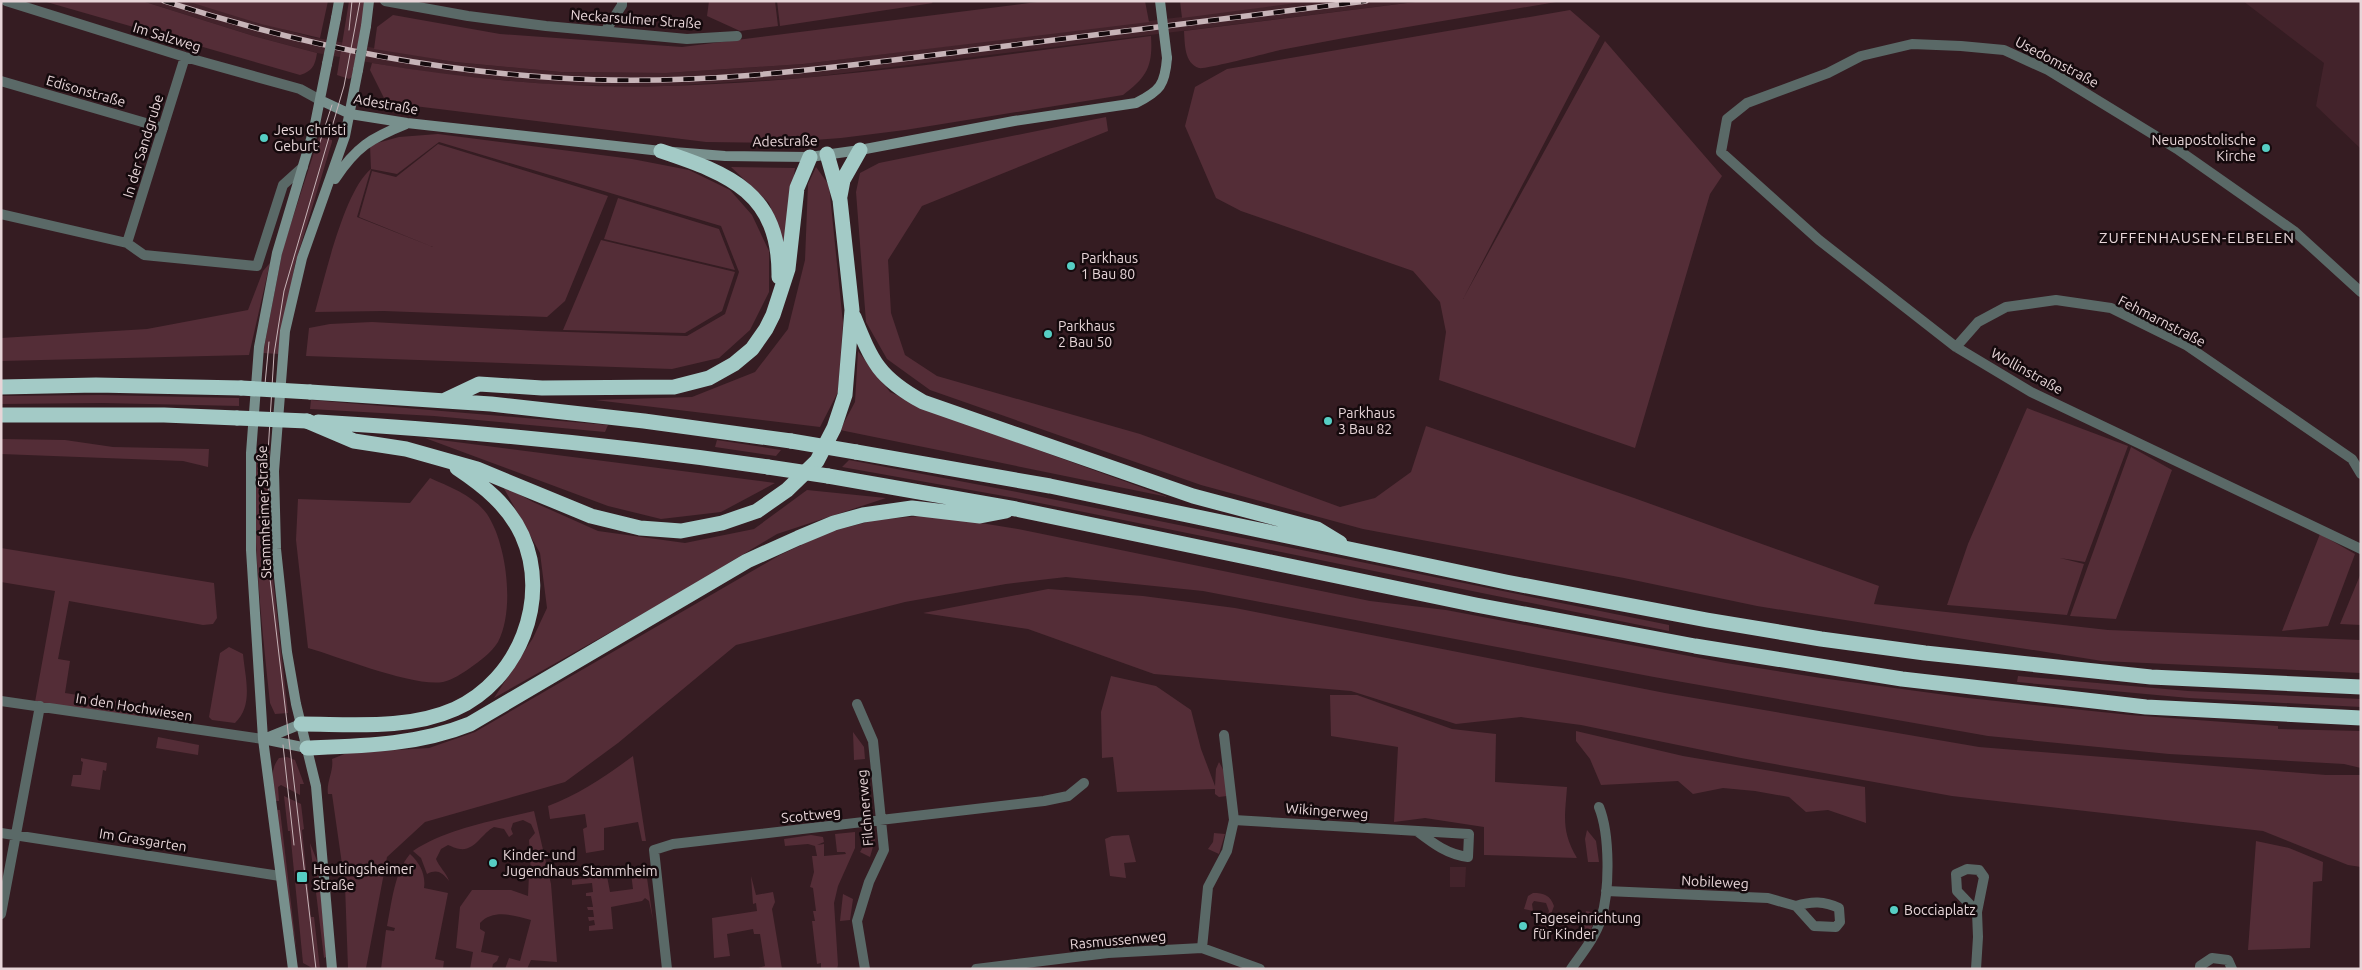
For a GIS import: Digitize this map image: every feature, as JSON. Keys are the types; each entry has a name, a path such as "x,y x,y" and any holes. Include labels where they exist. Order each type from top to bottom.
{"highway":[{"path":"840,200 843,180 860,150"},
{"path":"661,151 724,174 754,197 765,214 778,251 778,296"},
{"path":"307,421 354,441 406,449 477,469 591,516 640,528 681,531 722,523 758,511 787,490 817,461 834,428 845,395 852,310 840,200 827,154"},
{"path":"443,401 479,384 542,388 674,387 702,380 721,372 752,349 766,329 788,269 797,188 810,156"},
{"path":"852,310 867,351 877,367 901,390 923,402 1193,496 1316,529 1352,550"},
{"path":"1,387 96,385 241,388 443,401 644,421 791,441 1050,486 1352,550 1707,620 1916,652 2151,677 2361,687"},
{"path":"1,415 164,415 307,421 479,432 650,450 768,466 1016,510 1476,605 1695,646 1892,678 2146,707 2361,718"},
{"path":"301,724 384,723 417,720 441,714 466,703 489,687 515,654 526,629 532,603 532,576 526,547 514,521 494,495 483,485 445,461"},
{"path":"307,748 413,741 447,733 470,724 746,561 834,523 863,515 912,508 980,516 1016,510"}],"main road":[{"name":"Stammheimer Straße","path":"293,969 263,740 253,583 250,453 259,347 277,253 314,128 340,1"},
{"name":"Stammheimer Straße","path":"332,969 317,793 287,652 276,550 274,471 285,330 302,258 350,114 370,1"},
{"name":"Adestraße","path":"320,100 350,114 407,123 661,151 725,156 810,156 827,154 860,150 1014,121 1136,103 1152,95 1160,87 1166,76 1167,58 1160,1"},
{"path":"324,196 356,150 382,133 407,123"},
{"path":"263,740 301,724"},
{"path":"263,740 307,748"}],"street":[{"name":"Im Salzweg","path":"6,1 186,57 300,89 320,100"},
{"name":"Neckarsulmer Straße","path":"385,1 468,16 546,26 606,30 687,39 738,36"},
{"path":"606,30 622,5 622,1"},
{"name":"Usedomstraße","path":"1721,152 1727,119 1747,103 1828,73 1861,56 1912,44 2004,50 2048,70 2177,149 2294,231 2361,292"},
{"name":"In der Sandgrube","path":"127,243 186,57"},
{"name":"Edisonstraße","path":"1,81 163,128"},
{"name":"Wollinstraße","path":"1721,152 1819,240 1956,347 2031,392 2361,549"},
{"path":"1,214 127,243 144,255 257,266 283,185 303,167"},
{"name":"Fehmarnstraße","path":"1956,347 1978,322 2006,307 2056,300 2112,308 2186,346 2352,459 2361,474"},
{"name":"In den Hochwiesen","path":"1,701 263,740"},
{"name":"Filchnerweg","path":"856,704 873,741 884,850 869,882 857,921 865,969"},
{"path":"1,914 40,706"},
{"path":"1202,948 1208,887 1227,851 1234,820 1224,735"},
{"name":"Scottweg","path":"667,969 654,850 673,844 1049,800 1068,796 1084,783"},
{"path":"1571,969 1593,938 1601,918 1606,891 1604,819 1599,807"},
{"name":"Wikingerweg","path":"1234,820 1469,834 1468,857 1453,855 1435,846 1417,831"},
{"name":"Im Grasgarten","path":"1,833 280,876"},
{"name":"Nobileweg","path":"1606,891 1768,898 1796,906"},
{"path":"1810,902 1828,902 1839,908 1840,922 1836,927 1814,926 1796,906 1810,902"},
{"path":"1976,969 1977,912"},
{"name":"Rasmussenweg","path":"976,969 1108,953 1202,948 1260,969"},
{"path":"2200,969 2200,966 2212,958 2228,960 2232,969"}],"shaded area":[{"path":"43,1 142,1 257,37 317,53 311,69 300,75"},
{"path":"142,1 186,1 311,37 455,62 561,72 666,73 803,64 1310,1 1423,1 804,78 665,86 560,85 453,76 395,67 317,53 257,37"},
{"path":"186,1 328,1 320,38 261,24"},
{"path":"349,1 366,1 352,77 349,79 337,75"},
{"path":"709,1 775,1 778,26 740,31 707,16"},
{"path":"777,1 930,1 933,3 780,26"},
{"path":"1045,1 1145,1 1149,22 803,64 666,73 561,72 455,62 374,49 377,27 393,15 500,34 682,47"},
{"path":"1180,1 1311,1 1182,18"},
{"path":"1423,1 1562,1 1315,43 1203,68 1194,66 1186,52 1184,31"},
{"path":"2243,1 2361,1 2361,149 2316,106 2324,63"},
{"path":"1570,10 1600,36 1463,299 1605,41 1722,176 1710,194 1635,448 1439,380 1446,332 1440,302 1413,271 1241,211 1216,198 1185,126 1195,87 1227,69"},
{"path":"1151,36 1151,55 1147,70 1138,82 1123,95 905,130 841,138 774,143 706,142 398,104 384,98 370,70 372,63 518,82 592,86 628,87 726,84 848,74"},
{"path":"1106,117 1108,131 922,206 888,260 891,313 905,355 937,376 1140,434 1340,507 1375,498 1411,472 1426,426 1879,586 1874,604 2108,630 2361,640 2361,673 2102,661 1757,606 1624,578 1363,529 1201,485 930,390 887,359 866,322 856,192 860,173 879,163"},
{"path":"438,134 632,159 689,170 730,190 752,215 769,251 769,292 750,330 719,358 672,369 306,356 309,328 330,324 372,322 538,331 687,336 725,314 739,272 721,226 439,142 397,174 371,169 370,145 399,137"},
{"path":"319,137 332,140 332,142 295,264 279,354 263,353 283,248"},
{"path":"438,144 608,196 565,301 547,317 384,311 315,312 344,215 361,180 371,169 357,217 433,247 359,217 372,171 396,177"},
{"path":"731,167 795,168 786,251 769,203"},
{"path":"816,167 829,185 843,323 838,392 820,427 595,400 692,397 755,372 788,329 805,260 808,184"},
{"path":"618,198 719,229 735,270 604,239"},
{"path":"601,240 735,272 722,311 685,333 563,330"},
{"path":"270,263 249,355 1,361 1,338 147,329 248,310 263,271"},
{"path":"858,351 890,392 939,414 1168,497 840,430 855,402"},
{"path":"101,395 239,398 239,406 103,403 1,404 1,396"},
{"path":"311,400 608,425 605,432 434,416 310,409"},
{"path":"2027,408 2128,446 2085,562 2060,558 2084,564 2067,615 1947,605 1968,544"},
{"path":"425,438 775,483 721,512 661,519 608,506"},
{"path":"1,439 65,440 113,447 209,449 208,467 183,461 1,454"},
{"path":"717,440 781,450 776,456 715,447"},
{"path":"2131,447 2172,470 2116,619 2070,616"},
{"path":"255,449 270,450 272,570 288,713 275,714 270,703 256,545"},
{"path":"849,460 1017,492 1669,625 1669,631 1015,498 842,467"},
{"path":"430,478 475,502 487,514 494,527 504,559 507,595 503,629 498,642 481,660 457,676 443,682 414,680 396,676 308,648 296,540 298,499 410,503"},
{"path":"502,485 533,502 598,531 685,543 754,529 807,490 886,498 777,534 669,599 494,698 533,638 547,608 540,553"},
{"path":"920,516 1018,529 1370,601 1446,610 1726,663 1821,678 1968,698 2130,715 2278,726 2278,729 2361,731 2361,768 2344,764 2169,754 1988,736 1654,677 1203,591 1066,577 1006,584 905,602 736,645 618,743 565,782 425,822 387,857 366,968 348,968 345,885 332,794 328,794 332,759 347,753 429,748 475,732 780,555 829,532 875,520"},
{"path":"2320,534 2355,554 2328,626 2282,631"},
{"path":"1,548 214,583 217,618 213,624 203,625 69,601 58,659 70,661 65,693 135,704 134,708 158,712 159,709 180,712 187,715 186,718 190,722 190,727 35,702 55,591 1,582"},
{"path":"2361,573 2361,625 2340,624"},
{"path":"1048,589 1143,596 1235,608 1665,693 1979,747 2326,775 2361,775 2361,867 2348,865 2263,831 1952,796 1741,758 1581,725 1521,717 1456,724 1351,691 1154,674 1028,629 923,613"},
{"path":"229,647 243,654 247,690 245,708 235,723 212,720 209,717 220,653"},
{"path":"1111,676 1156,686 1191,710 1201,749 1215,786 1216,769 1219,762 1227,777 1227,796 1219,797 1215,794 1215,789 1117,792 1113,757 1102,758 1101,712"},
{"path":"2018,676 2188,691 2361,699 2361,707 2189,698 2017,682"},
{"path":"1330,695 1357,695 1452,729 1496,734 1495,782 1567,787 1566,832 1577,858 1484,855 1484,827 1425,818 1394,822 1398,747 1331,736"},
{"path":"1576,731 1683,756 1865,787 1866,823 1828,810 1806,812 1789,797 1755,791 1723,788 1693,794 1678,781 1601,785 1590,759 1576,741"},
{"path":"853,732 864,747 865,759 854,760"},
{"path":"158,737 199,745 198,755 156,748"},
{"path":"633,756 646,841 642,841 638,822 604,828 604,850 586,853 583,829 587,827 585,814 550,819 548,806 592,784"},
{"path":"287,757 295,760 304,784 300,784 300,795 281,785 278,787 279,801 274,801 272,778 274,768 279,758"},
{"path":"81,758 107,763 106,771 103,770 100,790 71,786 73,775 81,775 83,762"},
{"path":"284,796 301,804 311,917 314,917 320,969 314,969 303,963 290,831 288,831"},
{"path":"276,810 280,810 297,954 294,935 287,915"},
{"path":"534,811 551,884 557,962 531,960 527,969 505,969 509,958 520,961 531,920 504,914 491,916 480,923 480,929 485,932 481,952 499,956 497,961 493,964 492,969 470,969 473,952 456,948 460,907 472,890 511,890 528,896 529,875 531,875 529,840 535,833 531,824 523,820 513,823 511,829 513,834 509,837 504,829 494,827 470,847 460,849 448,845 441,849 436,859 449,881 439,872 427,874 421,858 413,851 441,836 456,831"},
{"path":"863,829 873,834 875,840 870,857 860,852 863,847"},
{"path":"1587,830 1596,841 1599,862 1588,862 1585,839"},
{"path":"855,832 855,848 838,886 834,903 838,965 837,969 821,969 821,963 817,964 812,921 815,921 813,911 816,911 813,888 810,887 814,872 812,856 817,856 815,846 808,844 785,846 784,839 811,835 823,837 824,842 817,845 824,844 824,856 846,854 845,852 837,852 835,834"},
{"path":"1214,833 1225,834 1219,854 1208,849 1213,842"},
{"path":"1129,835 1136,862 1124,863 1126,878 1110,876 1105,839 1112,836"},
{"path":"2256,841 2289,848 2323,862 2322,881 2313,882 2310,948 2248,950"},
{"path":"310,843 319,866 326,957 324,958"},
{"path":"410,854 422,869 424,888 448,893 435,959 444,961 443,969 381,969 386,930 394,931 395,928 387,926 394,888 400,870"},
{"path":"1450,867 1466,867 1465,887 1450,887"},
{"path":"646,871 653,920 649,901 645,898 642,901 611,907 613,929 589,931 589,926 595,925 594,920 589,921 588,917 594,917 593,910 588,910 587,907 593,907 591,896 586,896 586,893 593,892 592,883 572,885 572,880 607,876 610,892 633,889 631,873"},
{"path":"751,876 756,895 773,892 775,902 772,909 782,969 755,969 765,966 760,934 754,934 753,929 727,934 730,956 714,958 712,918 757,911 756,903 753,904"},
{"path":"1533,893 1543,894 1551,899 1554,906 1550,917 1547,917 1549,911 1546,903 1534,901 1532,904 1533,911 1524,909 1528,896"},
{"path":"843,894 853,899 850,920 840,921"},
{"path":"1586,911 1597,913 1589,934 1580,928"}],"tram line":[{"path":"349,30 352,1"},
{"path":"316,969 269,570 268,453 274,354 284,291 344,86 360,1"},
{"path":"318,148 332,105"},
{"path":"265,384 269,342"},
{"path":"283,745 294,845"}],"railway":[{"path":"164,1 261,30 310,42 408,61 508,74 610,80 712,78 814,69 1366,1"}],"place":[{"name":"Jesu Christi Geburt","path":"264,138"},
{"name":"Neuapostolische Kirche","path":"2266,148"},
{"name":"Parkhaus 1 Bau 80","path":"1071,266"},
{"name":"Parkhaus 2 Bau 50","path":"1048,334"},
{"name":"Parkhaus 3 Bau 82","path":"1328,421"},
{"name":"Kinder- und Jugendhaus Stammheim","path":"493,863"},
{"name":"Heutingsheimer Straße","path":"302,877"},
{"name":"Bocciaplatz","path":"1894,910"},
{"name":"Tageseinrichtung für Kinder","path":"1523,926"}],"district":[{"name":"ZUFFENHAUSEN-ELBELEN","path":"2197,238"}]}
